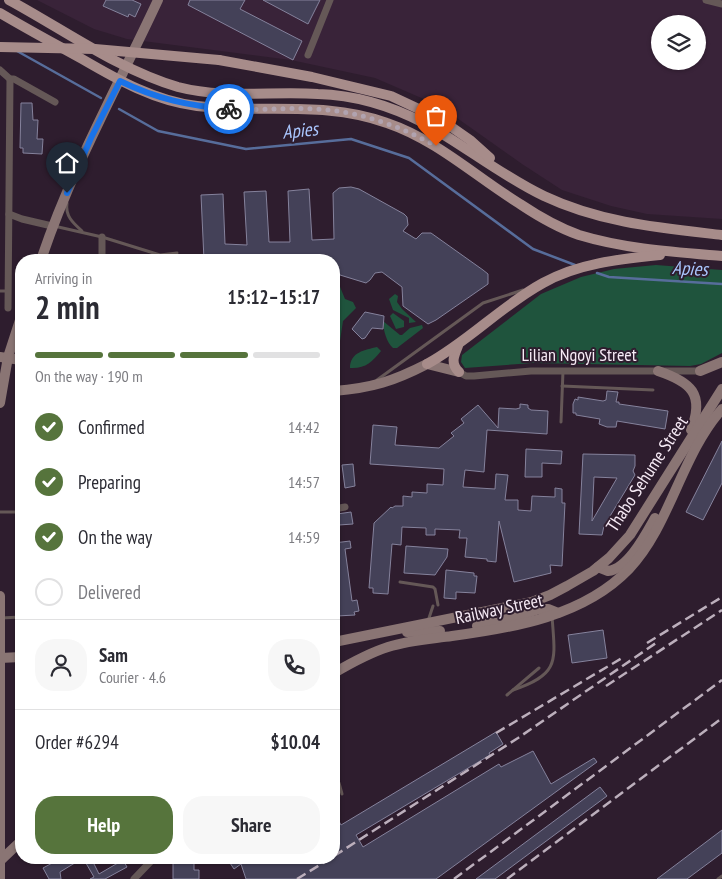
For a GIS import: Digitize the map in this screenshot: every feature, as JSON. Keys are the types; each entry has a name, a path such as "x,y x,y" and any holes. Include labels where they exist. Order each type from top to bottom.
{"main road":[{"path":"9,0 127,67 178,87 206,92 240,94 317,94 349,97 381,105 424,123 549,198 600,217 664,229 722,235"},
{"path":"43,254 52,226 158,0"},
{"path":"0,13 120,81 157,97 196,106 233,109 314,109 377,119 436,146 521,205 577,234 619,244 722,256"},
{"path":"0,47 95,49 219,60 330,81 381,93 400,99 447,125 470,140 508,175"},
{"path":"340,390 367,387 401,377 427,364 458,345 543,283 572,271 610,261 686,253"},
{"path":"0,402 4,357 15,331"},
{"path":"458,345 454,353 453,362 459,372"},
{"path":"700,371 722,362"},
{"path":"427,364 459,372"},
{"path":"658,371 677,377 686,384 696,399 697,410 686,445"},
{"path":"700,371 722,372"},
{"name":"Thabo Sehume Street","path":"340,641 541,599 598,567 610,558 630,535 722,389"},
{"name":"Railway Street","path":"340,670 387,647 411,641 518,625 555,614 603,590 629,568 644,550 655,533 690,459 722,409"},
{"path":"598,567 612,571 630,556 641,542 690,459"},
{"path":"0,596 0,879"},
{"path":"401,629 408,632 430,632 482,625 543,608 555,614"},
{"path":"0,658 15,657"},
{"path":"0,861 15,847"}],"street":[{"path":"308,55 330,0"},
{"path":"706,0 722,4"},
{"path":"0,70 10,79 14,79 55,102"},
{"path":"8,308 10,79"},
{"path":"0,152 9,152"},
{"path":"9,214 52,226"},
{"path":"102,237 102,254"},
{"name":"Lilian Ngoyi Street","path":"459,372 466,376 474,376 563,370 700,371"},
{"path":"340,508 345,507"},
{"path":"134,879 148,864"}],"lane":[{"path":"82,160 66,209 69,218 84,233"},
{"path":"52,226 102,237 157,254"},
{"path":"168,254 177,253"},
{"path":"367,387 483,303 543,283"},
{"path":"0,291 8,291"},
{"path":"561,422 563,370"},
{"path":"562,386 653,390"},
{"path":"0,512 15,512"},
{"path":"400,582 433,587 438,606"},
{"path":"427,624 432,606"},
{"path":"513,690 540,677 549,670 553,663 555,614"},
{"path":"0,618 15,617"},
{"path":"507,695 539,668"},
{"path":"340,788 342,794"}],"shaded area":[{"path":"37,0 722,0 722,219 647,214 611,206 562,190 440,106 375,78 291,60 127,39 94,29"}],"green space":[{"path":"656,265 722,270 722,353 701,364 690,366 533,363 465,368 461,362 462,355 541,294 581,277 614,269"},
{"path":"340,287 345,299 353,302 356,308 343,321 340,341"},
{"path":"395,294 398,296 397,302 402,309 416,322 409,323 409,318 393,310 389,299"},
{"path":"393,313 404,321 404,327 396,329 390,316"},
{"path":"383,321 400,335 410,328 422,325 423,328 397,348 393,348 386,336"},
{"path":"377,347 381,351 371,361 364,366 350,368 355,355"}],"building":[{"path":"106,0 132,0 141,4 135,17 129,14 128,17 103,6"},
{"path":"190,0 245,0 240,9 302,41 293,60 188,5"},
{"path":"263,0 320,0 308,24"},
{"path":"21,103 32,103 33,120 38,120 37,139 43,139 42,154 23,153 23,148 20,148"},
{"path":"351,187 359,189 404,214 407,217 408,225 403,231 416,239 422,233 431,233 488,274 488,284 428,324 403,306 402,287 382,272 375,273 366,283 340,275 340,254 204,254 201,195 223,194 225,244 247,245 244,192 266,191 269,242 290,242 288,191 309,189 312,240 334,239 333,193 339,188"},
{"path":"365,312 384,316 383,329 372,328 365,338 362,339 352,329"},
{"path":"607,391 618,392 616,402 619,402 619,404 668,411 665,429 617,421 616,427 607,427 599,424 600,419 573,413 573,404 575,399 578,400 578,397 603,401 606,400"},
{"path":"520,404 528,405 528,408 531,410 548,411 547,434 487,430 484,472 465,470 463,487 495,489 496,474 508,475 505,500 518,500 518,510 531,511 532,496 555,497 555,488 562,489 562,503 565,503 562,566 550,565 551,573 514,582 499,521 496,562 487,561 487,559 465,557 467,538 459,538 460,530 435,529 435,535 426,535 426,528 402,527 401,545 392,544 388,594 373,593 373,588 369,588 374,523 391,507 403,506 403,496 412,497 412,492 427,493 427,484 443,485 444,469 370,464 373,425 397,427 395,445 439,448 454,436 451,433 464,423 461,419 478,405 498,428 499,408 516,409 520,408"},
{"path":"722,441 722,483 703,520 686,512"},
{"path":"526,449 562,451 561,464 542,463 542,477 525,477"},
{"path":"583,454 635,455 633,471 635,475 604,526 602,535 579,534","holes":["594,477 617,478 592,521"]},
{"path":"353,464 355,486 345,488 342,465"},
{"path":"351,512 353,524 340,525 340,514"},
{"path":"350,541 351,548 345,549 352,601 357,600 359,611 354,612 355,615 340,616 340,542"},
{"path":"406,546 448,549 447,557 435,575 404,573"},
{"path":"446,570 474,573 474,576 477,576 475,593 456,592 456,599 444,598"},
{"path":"603,630 607,658 572,663 568,635"},
{"path":"496,732 503,744 489,753 490,755 356,835 363,847 499,764 501,767 533,751 551,784 594,758 597,762 436,879 246,879 241,864 340,864 340,823 341,825"},
{"path":"600,787 607,796 495,879 476,879"},
{"path":"722,830 722,853 687,879 657,879"},
{"path":"50,864 73,864 60,872 61,879 49,879 43,868"},
{"path":"86,864 94,864 99,874 116,864 125,864 127,867 105,879 90,879 94,877"},
{"path":"173,864 194,864 194,870 199,870 199,879 173,879"},
{"path":"231,864 241,864 234,869"}],"waterway":[{"name":"Apies","path":"17,51 101,98"},
{"name":"Apies","path":"119,109 158,131 246,149 351,139 409,158 533,249 575,265"},
{"name":"Apies","path":"597,273 609,277 722,284"}],"railway":[{"path":"647,643 722,597"},
{"path":"606,686 722,610"},
{"path":"340,852 518,738 656,643"},
{"path":"496,733 622,658"},
{"path":"454,879 722,680"},
{"path":"507,879 722,718"},
{"path":"297,879 321,864"}],"way so far":[{"path":"229,109 314,109 342,112 377,119 414,134 436,146"}],"route":[{"path":"67,193 91,138 120,81 157,97 176,102 229,109"}]}
